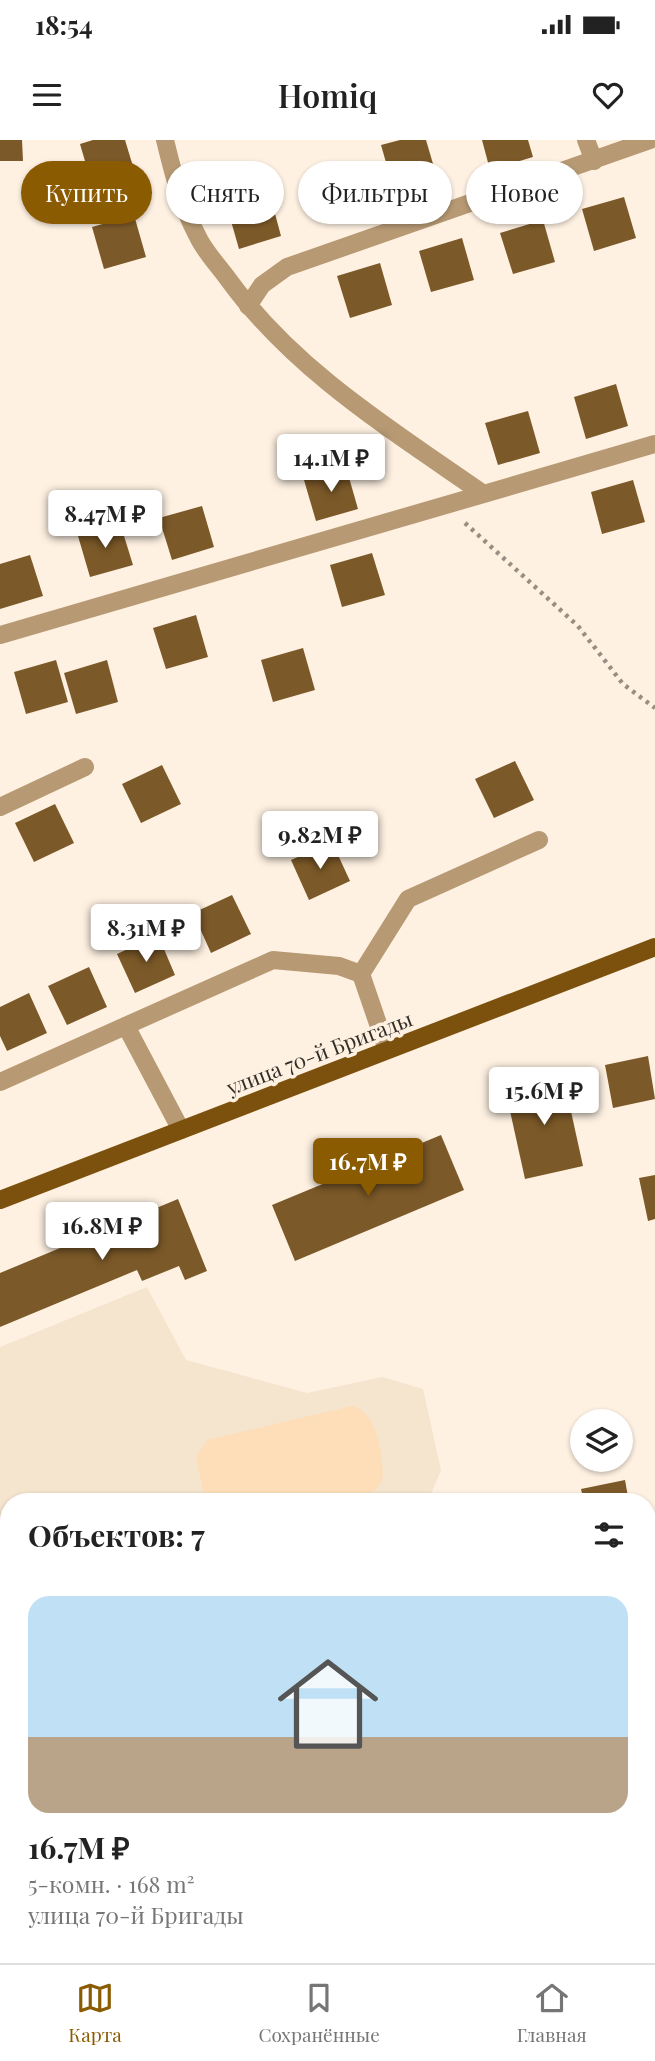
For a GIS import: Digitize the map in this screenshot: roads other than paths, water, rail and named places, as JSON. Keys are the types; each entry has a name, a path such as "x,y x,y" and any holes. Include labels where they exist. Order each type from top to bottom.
{"main road":[{"name":"улица 70-й Бригады","path":"0,1200 655,947"}],"street":[{"path":"165,140 176,184 197,237 248,306 288,350 326,383 482,493"},
{"path":"586,140 594,161"},
{"path":"248,306 262,285 287,267 650,140"},
{"path":"0,635 655,444"},
{"path":"0,807 85,767"},
{"path":"361,974 408,899 539,840"},
{"path":"0,1083 273,960 339,965 361,974 387,1050"},
{"path":"125,1026 181,1130"}]}
